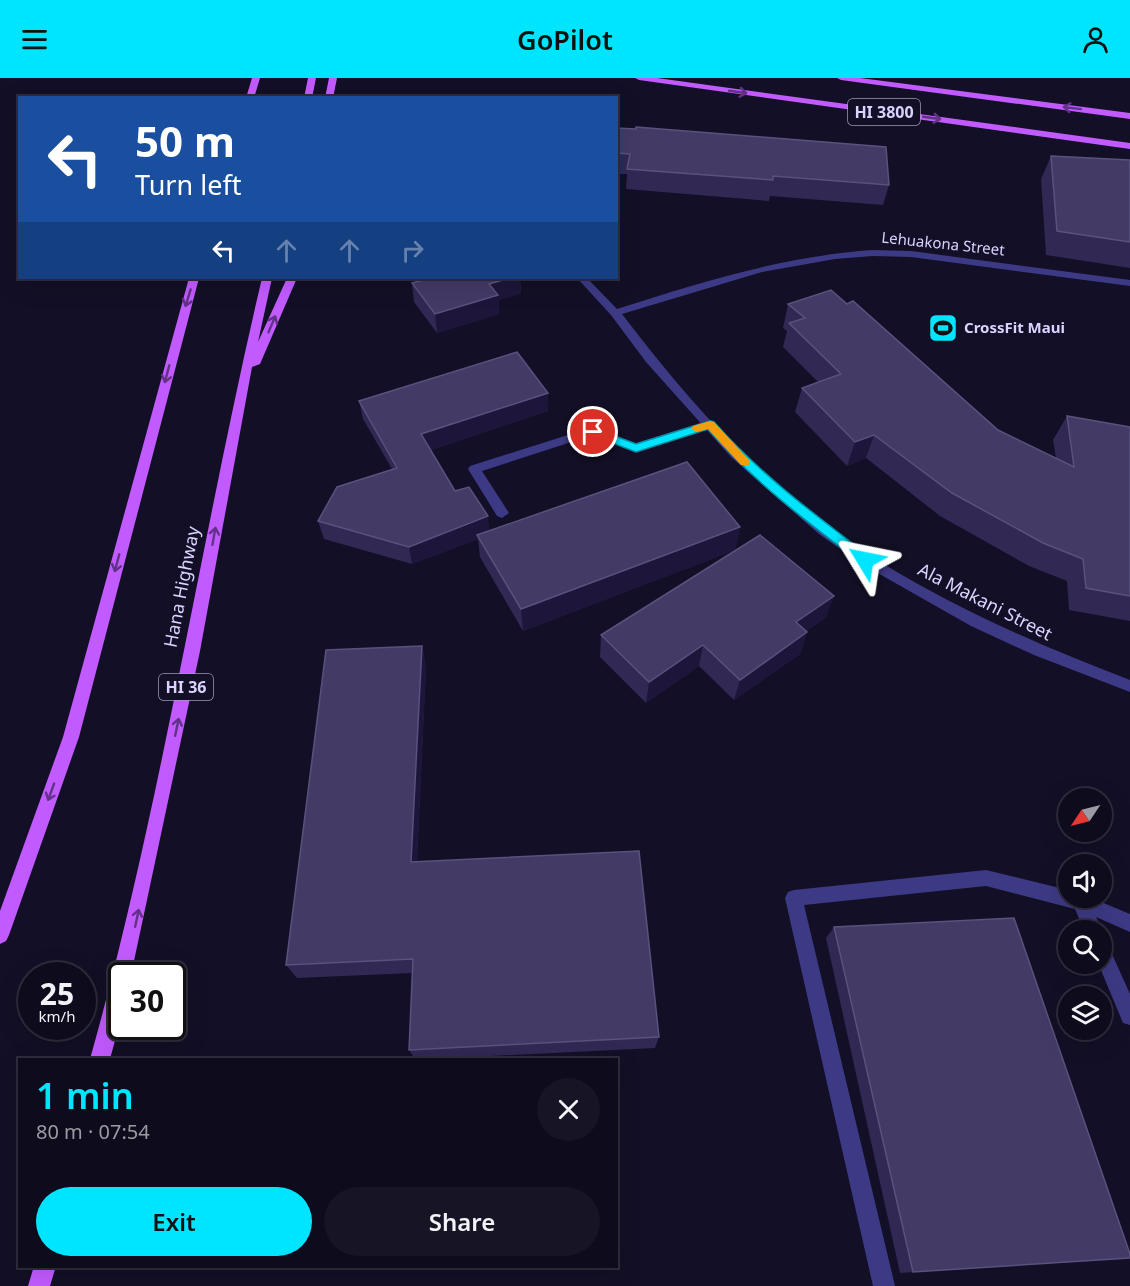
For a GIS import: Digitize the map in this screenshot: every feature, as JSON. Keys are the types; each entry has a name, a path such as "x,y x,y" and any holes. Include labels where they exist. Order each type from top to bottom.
{"main road":[{"path":"251,96 256,78"},
{"path":"308,96 312,78"},
{"path":"329,96 333,78"},
{"name":"HI 3800","path":"639,78 1130,146"},
{"name":"HI 3800","path":"841,78 1130,116"},
{"path":"0,935 71,736 194,279"},
{"name":"Hana Highway","path":"126,962 193,651 240,397 267,279"},
{"path":"240,397 292,279"},
{"name":"Hana Highway","path":"100,1058 108,1029"},
{"path":"39,1286 45,1268"},
{"path":"45,1286 46,1268"}],"street":[{"name":"Lehuakona Street","path":"615,313 736,274 780,264 849,254 882,252 1130,283"},
{"name":"Ala Makani Street","path":"583,279 615,313 650,359 735,453 781,496 865,560 986,627 1038,651 1130,686"},
{"path":"502,513 474,469 593,432 636,448 710,424"},
{"path":"884,1286 794,898 986,878 1058,896"},
{"path":"1094,908 1130,923"},
{"path":"1112,974 1130,1016"}],"building":[{"path":"636,127 886,147 889,185 773,176 773,180 627,169 630,154 618,153 618,128 636,129"},
{"path":"1051,156 1130,160 1130,242 1057,231"},
{"path":"427,279 506,279 489,284 498,295 435,314 412,283"},
{"path":"831,290 847,304 853,301 998,430 1074,467 1067,416 1130,427 1130,596 1086,588 1083,559 1043,543 952,493 874,435 855,442 802,388 841,374 789,323 805,318 788,304"},
{"path":"517,352 548,393 421,434 455,491 469,487 488,516 409,547 318,521 337,487 397,468 359,401"},
{"path":"687,462 740,527 521,609 477,535"},
{"path":"760,535 834,596 796,622 807,632 740,680 703,645 649,682 601,635"},
{"path":"422,646 411,862 639,851 659,1037 409,1050 413,959 286,965 326,650"},
{"path":"1014,918 1130,1258 913,1272 834,927"}],"slow traffic":[{"path":"697,429 710,424 745,462"}],"place":[{"name":"CrossFit Maui","path":"943,328"}],"route":[{"path":"593,432 636,448 710,424 735,453 781,496 865,560"}]}
